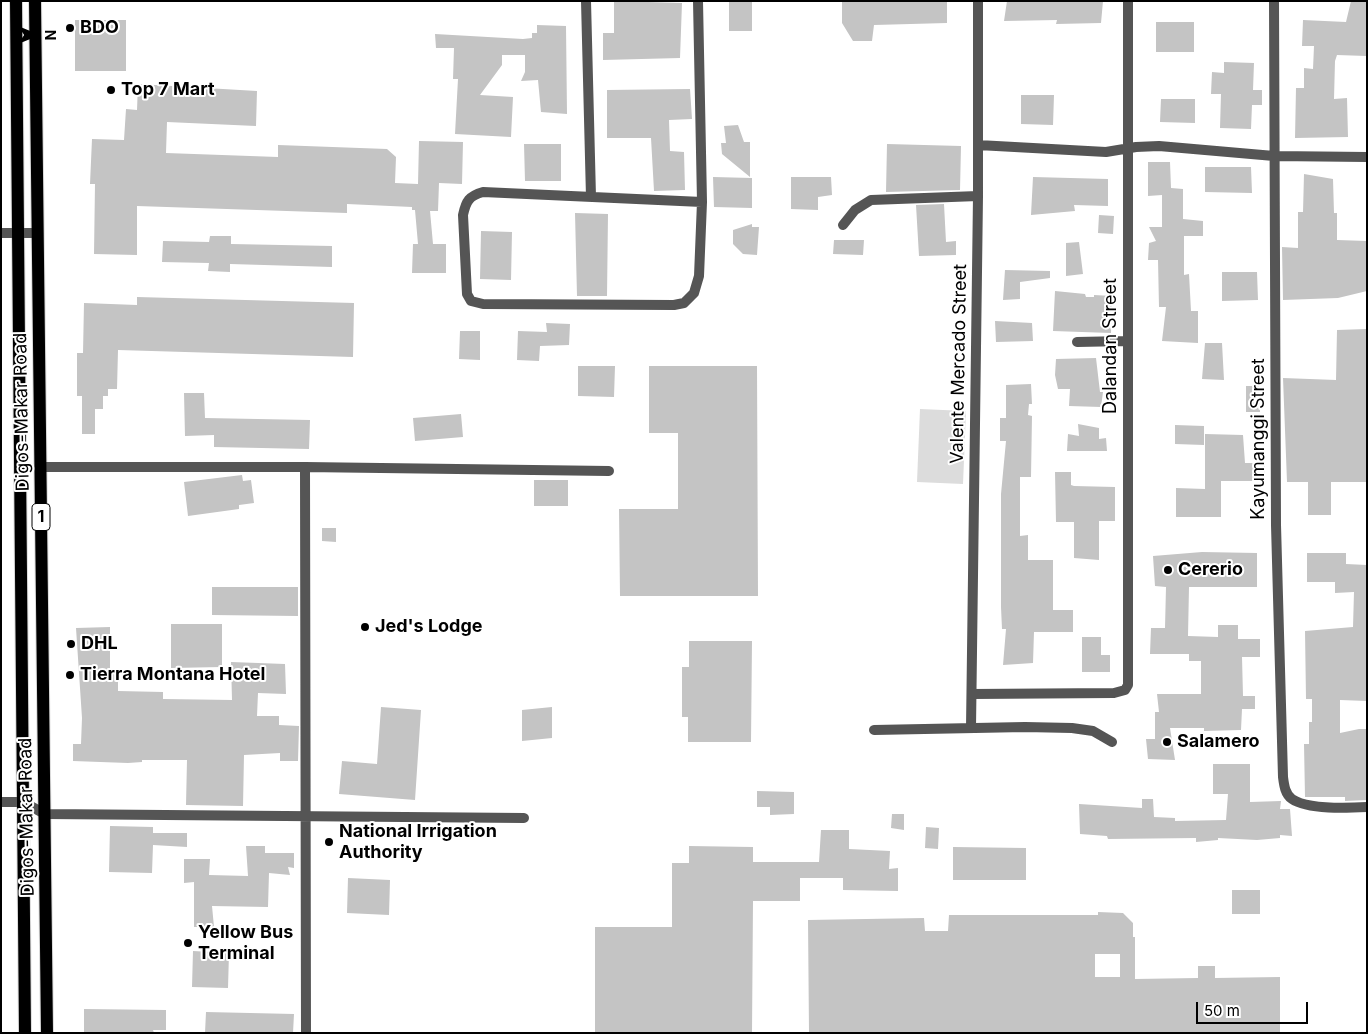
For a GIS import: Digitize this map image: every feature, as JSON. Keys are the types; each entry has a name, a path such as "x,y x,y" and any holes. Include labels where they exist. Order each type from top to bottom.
{"main road":[{"name":"Digos-Makar Road","path":"16,1 25,1033"},
{"name":"Digos-Makar Road","path":"35,1 47,1033"}],"street":[{"path":"586,1 591,197"},
{"path":"698,1 702,202 699,276 694,293 684,302 674,305 492,304 471,301 465,281 463,215 465,202 472,195 483,192 702,202"},
{"name":"Valente Mercado Street","path":"971,727 978,196 978,1"},
{"name":"Dalandan Street","path":"972,694 1114,693 1125,690 1128,678 1126,341 1128,1"},
{"name":"Kayumanggi Street","path":"1274,1 1276,525 1284,783 1291,798 1298,801 1342,808 1367,808"},
{"path":"978,145 1106,152 1127,148 1159,146 1274,156 1367,157"},
{"path":"843,225 854,210 871,200 978,196"},
{"path":"1,233 38,233"},
{"path":"1077,342 1126,341"},
{"path":"40,467 305,467 609,471"},
{"path":"305,467 306,1033"},
{"path":"874,730 971,727 1072,728 1093,731 1112,742"},
{"path":"1,802 23,802 44,814 524,818"}],"shaded area":[{"path":"920,409 966,411 963,484 917,482"}],"building":[{"path":"614,1 682,3 680,58 603,60 603,33 614,33"},
{"path":"729,1 752,1 752,31 729,31"},
{"path":"842,1 947,1 947,23 874,25 872,41 853,41 842,23"},
{"path":"1007,1 1103,1 1101,23 1056,24 1057,20 1004,21"},
{"path":"1351,1 1367,1 1367,56 1337,55 1335,61 1334,99 1347,98 1348,137 1295,138 1296,88 1304,88 1304,68 1313,69 1314,46 1302,46 1303,20 1346,22"},
{"path":"75,20 126,20 126,71 75,71"},
{"path":"1156,22 1194,22 1194,52 1156,52"},
{"path":"537,25 566,26 567,114 541,112 538,80 521,81 525,72 525,55 502,55 502,65 480,95 513,97 511,137 455,134 458,79 453,79 454,48 436,48 435,34 523,39 532,38 532,33 537,33"},
{"path":"1224,62 1254,63 1253,90 1262,90 1262,105 1252,105 1251,129 1220,128 1221,94 1211,94 1212,72 1224,73"},
{"path":"138,84 257,91 256,126 167,122 166,153 278,157 278,145 387,149 396,157 395,183 418,184 419,141 463,142 462,184 439,183 438,211 430,211 433,244 446,244 446,273 412,273 413,244 418,244 415,210 412,210 412,207 347,204 347,213 137,206 137,255 94,254 95,184 90,184 92,139 124,140 126,109 137,110"},
{"path":"690,89 692,119 669,120 670,151 684,152 685,190 654,191 651,138 607,138 607,90"},
{"path":"1021,95 1054,95 1053,125 1021,124"},
{"path":"1161,99 1195,99 1195,123 1160,122"},
{"path":"738,125 744,142 750,142 750,177 722,154 721,143 726,143 724,126"},
{"path":"524,144 561,144 561,181 525,181"},
{"path":"887,144 961,146 960,190 886,192"},
{"path":"1148,162 1170,162 1171,188 1183,189 1183,219 1203,221 1203,236 1184,236 1184,275 1189,274 1191,311 1198,311 1198,343 1162,341 1166,307 1159,307 1158,260 1148,260 1149,243 1156,241 1149,227 1162,227 1162,195 1148,196"},
{"path":"1205,167 1251,167 1252,193 1205,192"},
{"path":"1304,174 1333,179 1334,213 1337,213 1337,240 1367,241 1367,291 1338,298 1283,300 1282,247 1298,248 1298,212 1303,212"},
{"path":"713,177 752,178 752,208 714,207"},
{"path":"791,177 831,177 832,195 818,197 818,210 791,209"},
{"path":"1033,177 1108,179 1108,206 1074,205 1075,211 1031,215"},
{"path":"944,204 946,242 956,241 956,255 919,256 916,205"},
{"path":"575,213 608,214 607,296 577,296"},
{"path":"1099,215 1114,216 1113,234 1098,233"},
{"path":"752,224 752,227 759,227 757,255 743,254 733,244 733,230"},
{"path":"481,231 512,232 511,280 480,279"},
{"path":"210,236 231,236 231,244 332,246 332,267 230,264 230,272 208,271 209,263 162,262 163,241 209,242"},
{"path":"834,240 864,240 863,255 833,254"},
{"path":"1079,242 1083,274 1066,276 1066,243"},
{"path":"1005,270 1050,271 1050,278 1020,282 1020,299 1003,300"},
{"path":"1222,272 1257,272 1258,300 1222,301"},
{"path":"1055,291 1085,294 1086,297 1094,297 1094,295 1112,296 1111,333 1053,331"},
{"path":"137,297 354,303 353,357 118,350 117,389 108,389 108,396 103,396 103,409 95,409 95,434 82,434 82,396 77,396 77,353 83,353 84,303 137,305"},
{"path":"995,321 1032,323 1033,341 996,342"},
{"path":"546,323 570,324 569,345 540,346 539,361 517,360 518,331 547,332"},
{"path":"1367,329 1367,482 1331,482 1331,515 1308,515 1308,482 1287,482 1283,378 1336,380 1337,330"},
{"path":"460,331 480,331 480,360 459,359"},
{"path":"1205,343 1222,343 1224,380 1202,379"},
{"path":"1096,358 1100,392 1103,392 1101,407 1069,406 1070,389 1058,389 1055,375 1056,359"},
{"path":"578,366 615,366 614,397 578,396"},
{"path":"649,366 757,366 758,596 620,596 619,509 678,509 678,433 649,433"},
{"path":"1031,384 1032,404 1029,404 1028,415 1032,416 1031,477 1020,477 1020,536 1028,535 1028,560 1053,560 1053,610 1073,610 1073,632 1034,632 1033,663 1003,665 1006,629 1002,629 1001,607 1001,494 1006,441 1000,441 1000,418 1006,418 1006,385"},
{"path":"1246,386 1259,386 1260,412 1246,412"},
{"path":"184,393 204,393 205,418 310,420 309,449 214,447 214,435 185,436"},
{"path":"461,414 463,437 415,441 413,418"},
{"path":"1078,424 1099,428 1099,439 1106,438 1107,451 1067,451 1068,434 1079,436"},
{"path":"1175,425 1204,426 1204,445 1175,444"},
{"path":"1205,434 1243,435 1245,463 1265,463 1265,481 1221,481 1221,517 1176,517 1176,488 1205,489"},
{"path":"1055,472 1071,472 1071,485 1074,486 1115,487 1115,521 1099,521 1099,560 1074,558 1074,522 1056,522"},
{"path":"242,475 243,481 251,480 254,503 239,505 239,509 188,516 184,482"},
{"path":"534,480 568,480 568,506 534,506"},
{"path":"322,528 336,528 336,542 322,541"},
{"path":"1202,552 1257,553 1257,587 1189,587 1188,636 1218,637 1218,625 1238,625 1238,639 1260,639 1260,657 1242,657 1243,696 1255,696 1255,709 1242,709 1241,730 1204,731 1204,728 1170,728 1175,760 1148,759 1146,739 1155,739 1155,712 1159,712 1157,694 1201,694 1201,661 1189,661 1189,654 1150,654 1151,628 1165,628 1166,587 1155,586 1153,556"},
{"path":"1307,553 1346,553 1346,564 1367,565 1367,701 1340,700 1340,733 1367,729 1367,800 1345,801 1345,797 1305,797 1304,744 1309,744 1309,722 1312,722 1312,699 1306,699 1305,631 1353,627 1354,592 1335,593 1335,582 1307,582"},
{"path":"212,587 298,587 298,616 212,615"},
{"path":"171,624 222,624 222,667 171,668"},
{"path":"110,627 110,672 118,672 118,691 163,692 163,699 232,700 231,662 285,664 286,694 258,693 257,716 279,716 279,725 299,726 298,761 280,761 280,753 244,755 243,806 186,805 187,760 142,760 142,762 128,763 73,761 73,744 81,744 82,718 76,628"},
{"path":"1082,637 1101,637 1101,655 1110,655 1110,672 1082,672"},
{"path":"689,641 752,641 751,742 688,742 688,717 682,717 682,667 689,667"},
{"path":"381,707 421,710 415,800 339,794 342,761 377,764"},
{"path":"552,707 552,738 522,741 522,710"},
{"path":"1213,764 1250,764 1250,802 1281,801 1280,809 1290,809 1292,836 1280,835 1280,838 1257,840 1218,838 1218,840 1196,842 1196,838 1108,839 1107,836 1080,834 1079,804 1142,808 1142,799 1153,799 1154,817 1175,818 1175,821 1226,820 1228,794 1213,794"},
{"path":"757,791 794,792 794,814 770,815 770,807 757,807"},
{"path":"892,814 904,814 904,830 891,828"},
{"path":"110,826 153,827 153,833 187,833 187,847 153,845 152,873 109,872"},
{"path":"926,827 939,828 938,849 925,848"},
{"path":"821,830 849,830 849,849 890,851 889,869 898,868 898,891 843,890 843,878 800,878 800,901 753,901 752,1033 595,1033 595,927 672,927 672,863 689,863 689,846 753,847 753,862 819,862"},
{"path":"246,846 265,846 265,853 294,853 294,868 288,867 290,875 269,873 268,907 212,906 214,927 194,927 194,882 184,883 184,859 210,859 209,875 248,876"},
{"path":"953,847 1026,848 1026,880 953,880"},
{"path":"348,878 390,880 389,915 347,913"},
{"path":"1232,890 1260,890 1260,914 1232,914"},
{"path":"1098,912 1123,913 1133,923 1135,979 1198,978 1198,966 1215,966 1215,978 1280,977 1280,1033 809,1033 808,920 924,918 925,931 948,931 949,915 1098,915","holes":["1095,954 1120,954 1120,977 1095,977"]},
{"path":"193,951 229,953 228,988 192,987"},
{"path":"84,1009 166,1010 166,1030 153,1030 154,1033 84,1033"},
{"path":"206,1012 294,1014 293,1033 205,1033"}],"place":[{"name":"BDO","path":"70,28"},
{"name":"Top 7 Mart","path":"111,90"},
{"name":"Cererio","path":"1168,570"},
{"name":"Jed's Lodge","path":"365,627"},
{"name":"DHL","path":"71,644"},
{"name":"Tierra Montana Hotel","path":"70,675"},
{"name":"Salamero","path":"1167,742"},
{"name":"National Irrigation Authority","path":"329,842"},
{"name":"Yellow Bus Terminal","path":"188,943"}]}
